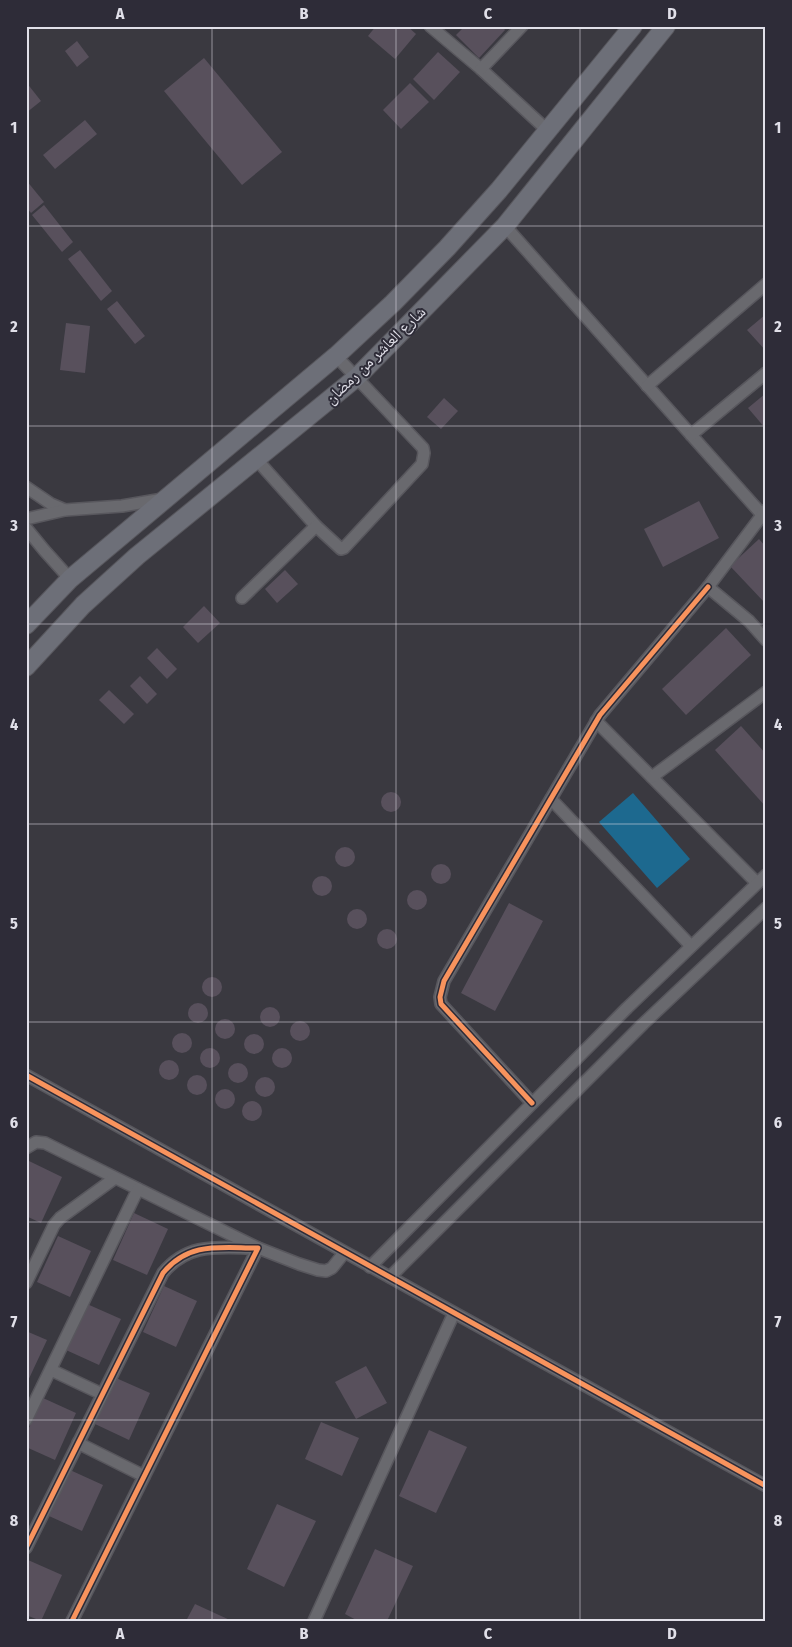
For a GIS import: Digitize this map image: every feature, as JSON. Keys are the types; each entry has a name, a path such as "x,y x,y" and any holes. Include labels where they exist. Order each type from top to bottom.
{"main road":[{"name":"شارع العاشر من رمضان","path":"26,625 70,579 336,356 393,304 499,190 633,26"},
{"name":"شارع العاشر من رمضان","path":"26,667 83,605 137,556 357,377 505,226 666,26"}],"street":[{"path":"430,26 548,130"},
{"path":"481,69 520,27"},
{"path":"505,226 690,435 764,515 708,587 608,704 596,721 444,981 440,997 441,1004 532,1103"},
{"path":"647,386 766,284"},
{"path":"257,460 316,526 341,549 422,464 424,459 423,448 336,356"},
{"path":"690,435 766,373"},
{"path":"26,487 47,502 65,510"},
{"path":"26,519 65,510 122,506 165,499"},
{"path":"242,598 316,526"},
{"path":"26,528 70,579"},
{"path":"708,587 749,621 766,640"},
{"path":"652,777 766,692"},
{"path":"596,721 756,883"},
{"path":"551,799 691,946"},
{"path":"370,1267 532,1103 766,875"},
{"path":"390,1277 643,1024 766,908"},
{"path":"26,1075 766,1486"},
{"path":"26,1148 36,1142 45,1143 258,1248 318,1270 326,1271 332,1268 344,1252"},
{"path":"26,1283 54,1225 60,1218 115,1178"},
{"path":"27,1417 52,1370 138,1189"},
{"path":"26,1548 162,1273 172,1261 183,1254 203,1248 258,1248"},
{"path":"72,1621 258,1248"},
{"path":"314,1621 454,1313"},
{"path":"52,1370 102,1394"},
{"path":"78,1443 144,1476"}],"water":[{"path":"633,793 690,859 657,888 599,822"}],"building":[{"path":"376,26 407,26 416,34 395,59 368,36"},
{"path":"465,26 502,26 505,30 479,58 456,35"},
{"path":"77,41 89,57 77,67 65,51"},
{"path":"438,52 460,72 434,100 413,79"},
{"path":"204,58 282,152 242,185 164,91"},
{"path":"26,82 41,101 26,113"},
{"path":"410,83 429,102 401,129 383,110"},
{"path":"85,120 97,134 55,169 43,155"},
{"path":"26,180 44,202 31,213 26,207"},
{"path":"44,205 73,242 62,252 32,215"},
{"path":"80,250 112,291 101,301 68,259"},
{"path":"117,301 145,336 135,344 107,309"},
{"path":"766,314 766,351 747,330"},
{"path":"66,323 90,326 85,373 60,370"},
{"path":"766,393 766,429 748,408"},
{"path":"444,398 458,411 441,429 427,417"},
{"path":"699,501 719,538 663,567 644,529"},
{"path":"759,539 766,547 766,604 730,566"},
{"path":"285,570 298,584 277,603 265,589"},
{"path":"204,606 220,623 198,643 183,627"},
{"path":"726,628 751,655 686,715 662,689"},
{"path":"157,648 177,669 167,679 147,658"},
{"path":"140,676 157,694 147,704 130,686"},
{"path":"109,690 134,714 124,724 99,700"},
{"path":"741,726 766,754 766,807 715,750"},
{"path":"391,792 398,795 401,802 398,809 391,812 384,809 381,802 384,795"},
{"path":"345,847 352,850 355,857 352,864 345,867 338,864 335,857 338,850"},
{"path":"441,864 448,867 451,874 448,881 441,884 434,881 431,874 434,867"},
{"path":"322,876 329,879 332,886 329,893 322,896 315,893 312,886 315,879"},
{"path":"417,890 424,893 427,900 424,907 417,910 410,907 407,900 410,893"},
{"path":"509,903 543,921 495,1011 461,993"},
{"path":"357,909 364,912 367,919 364,926 357,929 350,926 347,919 350,912"},
{"path":"387,929 394,932 397,939 394,946 387,949 380,946 377,939 380,932"},
{"path":"212,977 219,980 222,987 219,994 212,997 205,994 202,987 205,980"},
{"path":"198,1003 205,1006 208,1013 205,1020 198,1023 191,1020 188,1013 191,1006"},
{"path":"270,1007 277,1010 280,1017 277,1024 270,1027 263,1024 260,1017 263,1010"},
{"path":"225,1019 232,1022 235,1029 232,1036 225,1039 218,1036 215,1029 218,1022"},
{"path":"300,1021 307,1024 310,1031 307,1038 300,1041 293,1038 290,1031 293,1024"},
{"path":"182,1033 189,1036 192,1043 189,1050 182,1053 175,1050 172,1043 175,1036"},
{"path":"254,1034 261,1037 264,1044 261,1051 254,1054 247,1051 244,1044 247,1037"},
{"path":"210,1048 217,1051 220,1058 217,1065 210,1068 203,1065 200,1058 203,1051"},
{"path":"282,1048 289,1051 292,1058 289,1065 282,1068 275,1065 272,1058 275,1051"},
{"path":"169,1060 176,1063 179,1070 176,1077 169,1080 162,1077 159,1070 162,1063"},
{"path":"238,1063 245,1066 248,1073 245,1080 238,1083 231,1080 228,1073 231,1066"},
{"path":"197,1075 204,1078 207,1085 204,1092 197,1095 190,1092 187,1085 190,1078"},
{"path":"265,1077 272,1080 275,1087 272,1094 265,1097 258,1094 255,1087 258,1080"},
{"path":"225,1089 232,1092 235,1099 232,1106 225,1109 218,1106 215,1099 218,1092"},
{"path":"252,1101 259,1104 262,1111 259,1118 252,1121 245,1118 242,1111 245,1104"},
{"path":"29,1161 62,1177 41,1223 26,1216 26,1168"},
{"path":"134,1213 168,1229 147,1275 113,1260"},
{"path":"58,1236 91,1251 70,1297 37,1282"},
{"path":"164,1286 197,1301 176,1347 143,1332"},
{"path":"87,1304 121,1319 99,1365 66,1350"},
{"path":"26,1331 47,1340 26,1385"},
{"path":"366,1366 387,1403 356,1419 335,1382"},
{"path":"116,1378 150,1393 129,1440 95,1424"},
{"path":"43,1398 76,1413 55,1460 26,1447 26,1434"},
{"path":"321,1422 359,1438 342,1476 305,1459"},
{"path":"429,1430 467,1447 436,1513 399,1496"},
{"path":"70,1470 103,1485 82,1531 49,1516"},
{"path":"277,1504 316,1521 284,1587 247,1569"},
{"path":"375,1549 413,1566 387,1621 358,1621 345,1614"},
{"path":"28,1560 62,1575 41,1621 26,1615 26,1565"},
{"path":"195,1604 232,1621 186,1621"}],"cycle path":[{"path":"532,1103 441,1004 440,997 444,981 600,715 708,587"},
{"path":"26,1075 766,1486"},
{"path":"26,1548 163,1273 184,1256 206,1248 258,1248 72,1621"}]}
